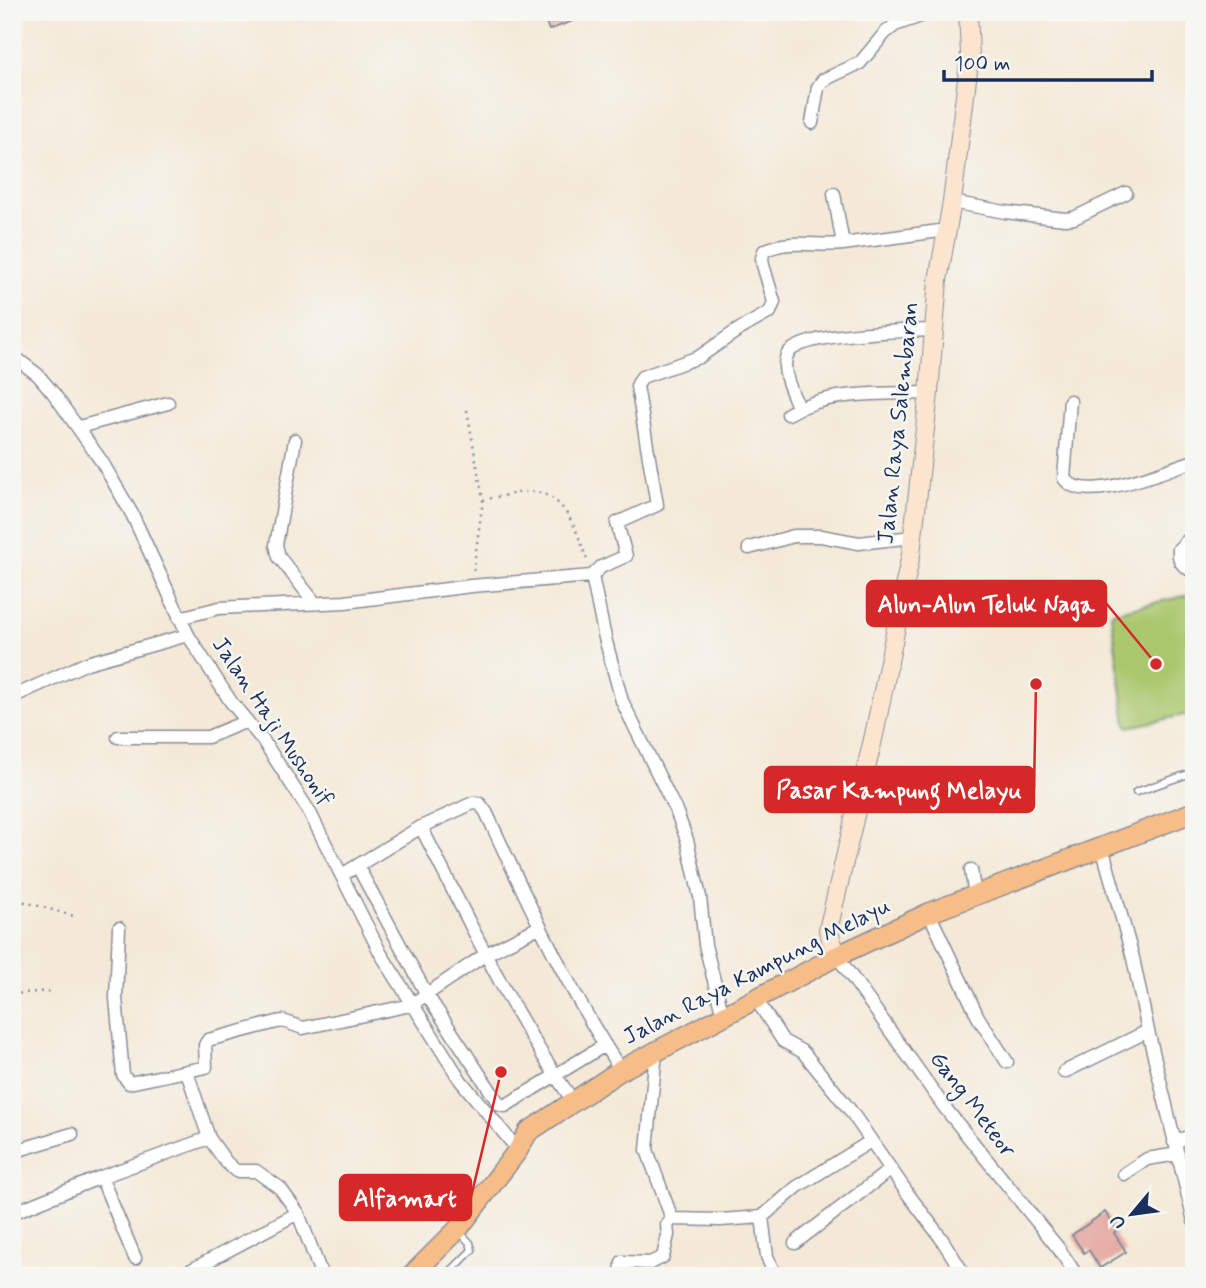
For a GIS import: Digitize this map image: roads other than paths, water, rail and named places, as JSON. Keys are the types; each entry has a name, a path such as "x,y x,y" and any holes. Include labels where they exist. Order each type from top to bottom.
{"main road":[{"name":"Jalan Raya Salembaran","path":"837,956 828,930 874,735 913,537 938,280 952,202 970,54 969,12"},
{"name":"Jalan Raya Kampung Melayu","path":"414,1275 457,1229 518,1150 528,1132 621,1070 837,956 929,913 1194,812"}],"street":[{"path":"812,123 819,85 823,80 860,63 895,25 932,12"},
{"path":"952,202 1065,219 1074,218 1126,193"},
{"path":"834,194 843,244"},
{"path":"180,618 219,608 315,603 592,576 601,567 626,556 617,523 657,505 637,386 642,377 699,356 770,312 774,302 763,265 764,251 797,243 843,244 947,230"},
{"path":"929,393 835,397 793,410 785,369 786,358 791,350 835,336 934,330"},
{"name":"Jalan Haji Mushonif","path":"12,355 38,375 79,427 132,514 188,635 225,693 264,742 309,811 381,954 411,1005 461,1081 518,1150"},
{"path":"1070,401 1064,478 1071,487 1114,487 1194,461"},
{"path":"79,427 168,403"},
{"path":"295,440 276,545 279,557 315,603"},
{"path":"749,548 794,536 821,536 859,543 913,537"},
{"path":"1194,539 1179,548 1182,566 1194,572"},
{"path":"592,576 622,701 677,813 687,840 701,897 709,965 723,1016"},
{"path":"13,695 87,663 142,650 188,635"},
{"path":"118,737 208,737 247,721"},
{"path":"342,875 421,827 473,803 480,804 539,927 621,1070"},
{"path":"421,827 486,954 555,1076 573,1101"},
{"path":"1102,847 1133,958 1194,1221"},
{"path":"358,867 427,995 500,1105 505,1106 605,1045"},
{"path":"971,870 975,896"},
{"path":"929,913 978,1017 1007,1062"},
{"path":"119,928 116,998 124,1078 130,1083 207,1066 205,1045 208,1040 276,1022 283,1021 303,1028 411,1005 486,954 539,927"},
{"name":"Gang Meteor","path":"837,956 945,1108 1059,1249 1077,1276"},
{"path":"756,999 783,1041 803,1052 850,1110 942,1238 965,1276"},
{"path":"1064,1072 1148,1031"},
{"path":"656,1051 647,1150 672,1219"},
{"path":"187,1072 209,1138 233,1170 256,1171 272,1181 298,1213 322,1276"},
{"path":"12,1152 72,1134"},
{"path":"1124,1174 1152,1157 1176,1148 1194,1135"},
{"path":"12,1213 209,1138"},
{"path":"672,1219 762,1217 797,1187 871,1141"},
{"path":"795,1243 891,1170"},
{"path":"101,1177 135,1258"},
{"path":"180,1276 298,1213"},
{"path":"762,1217 767,1256 775,1276"},
{"path":"621,1276 622,1262 650,1263 663,1257 668,1235 667,1225 672,1219"}],"lane":[{"path":"1136,792 1194,772"},
{"path":"446,1276 472,1250 470,1243 457,1229"}],"place":[{"name":"Alun-Alun Teluk Naga","path":"1156,664"},
{"name":"Pasar Kampung Melayu","path":"1036,684"},
{"name":"Alfamart","path":"501,1072"}]}
